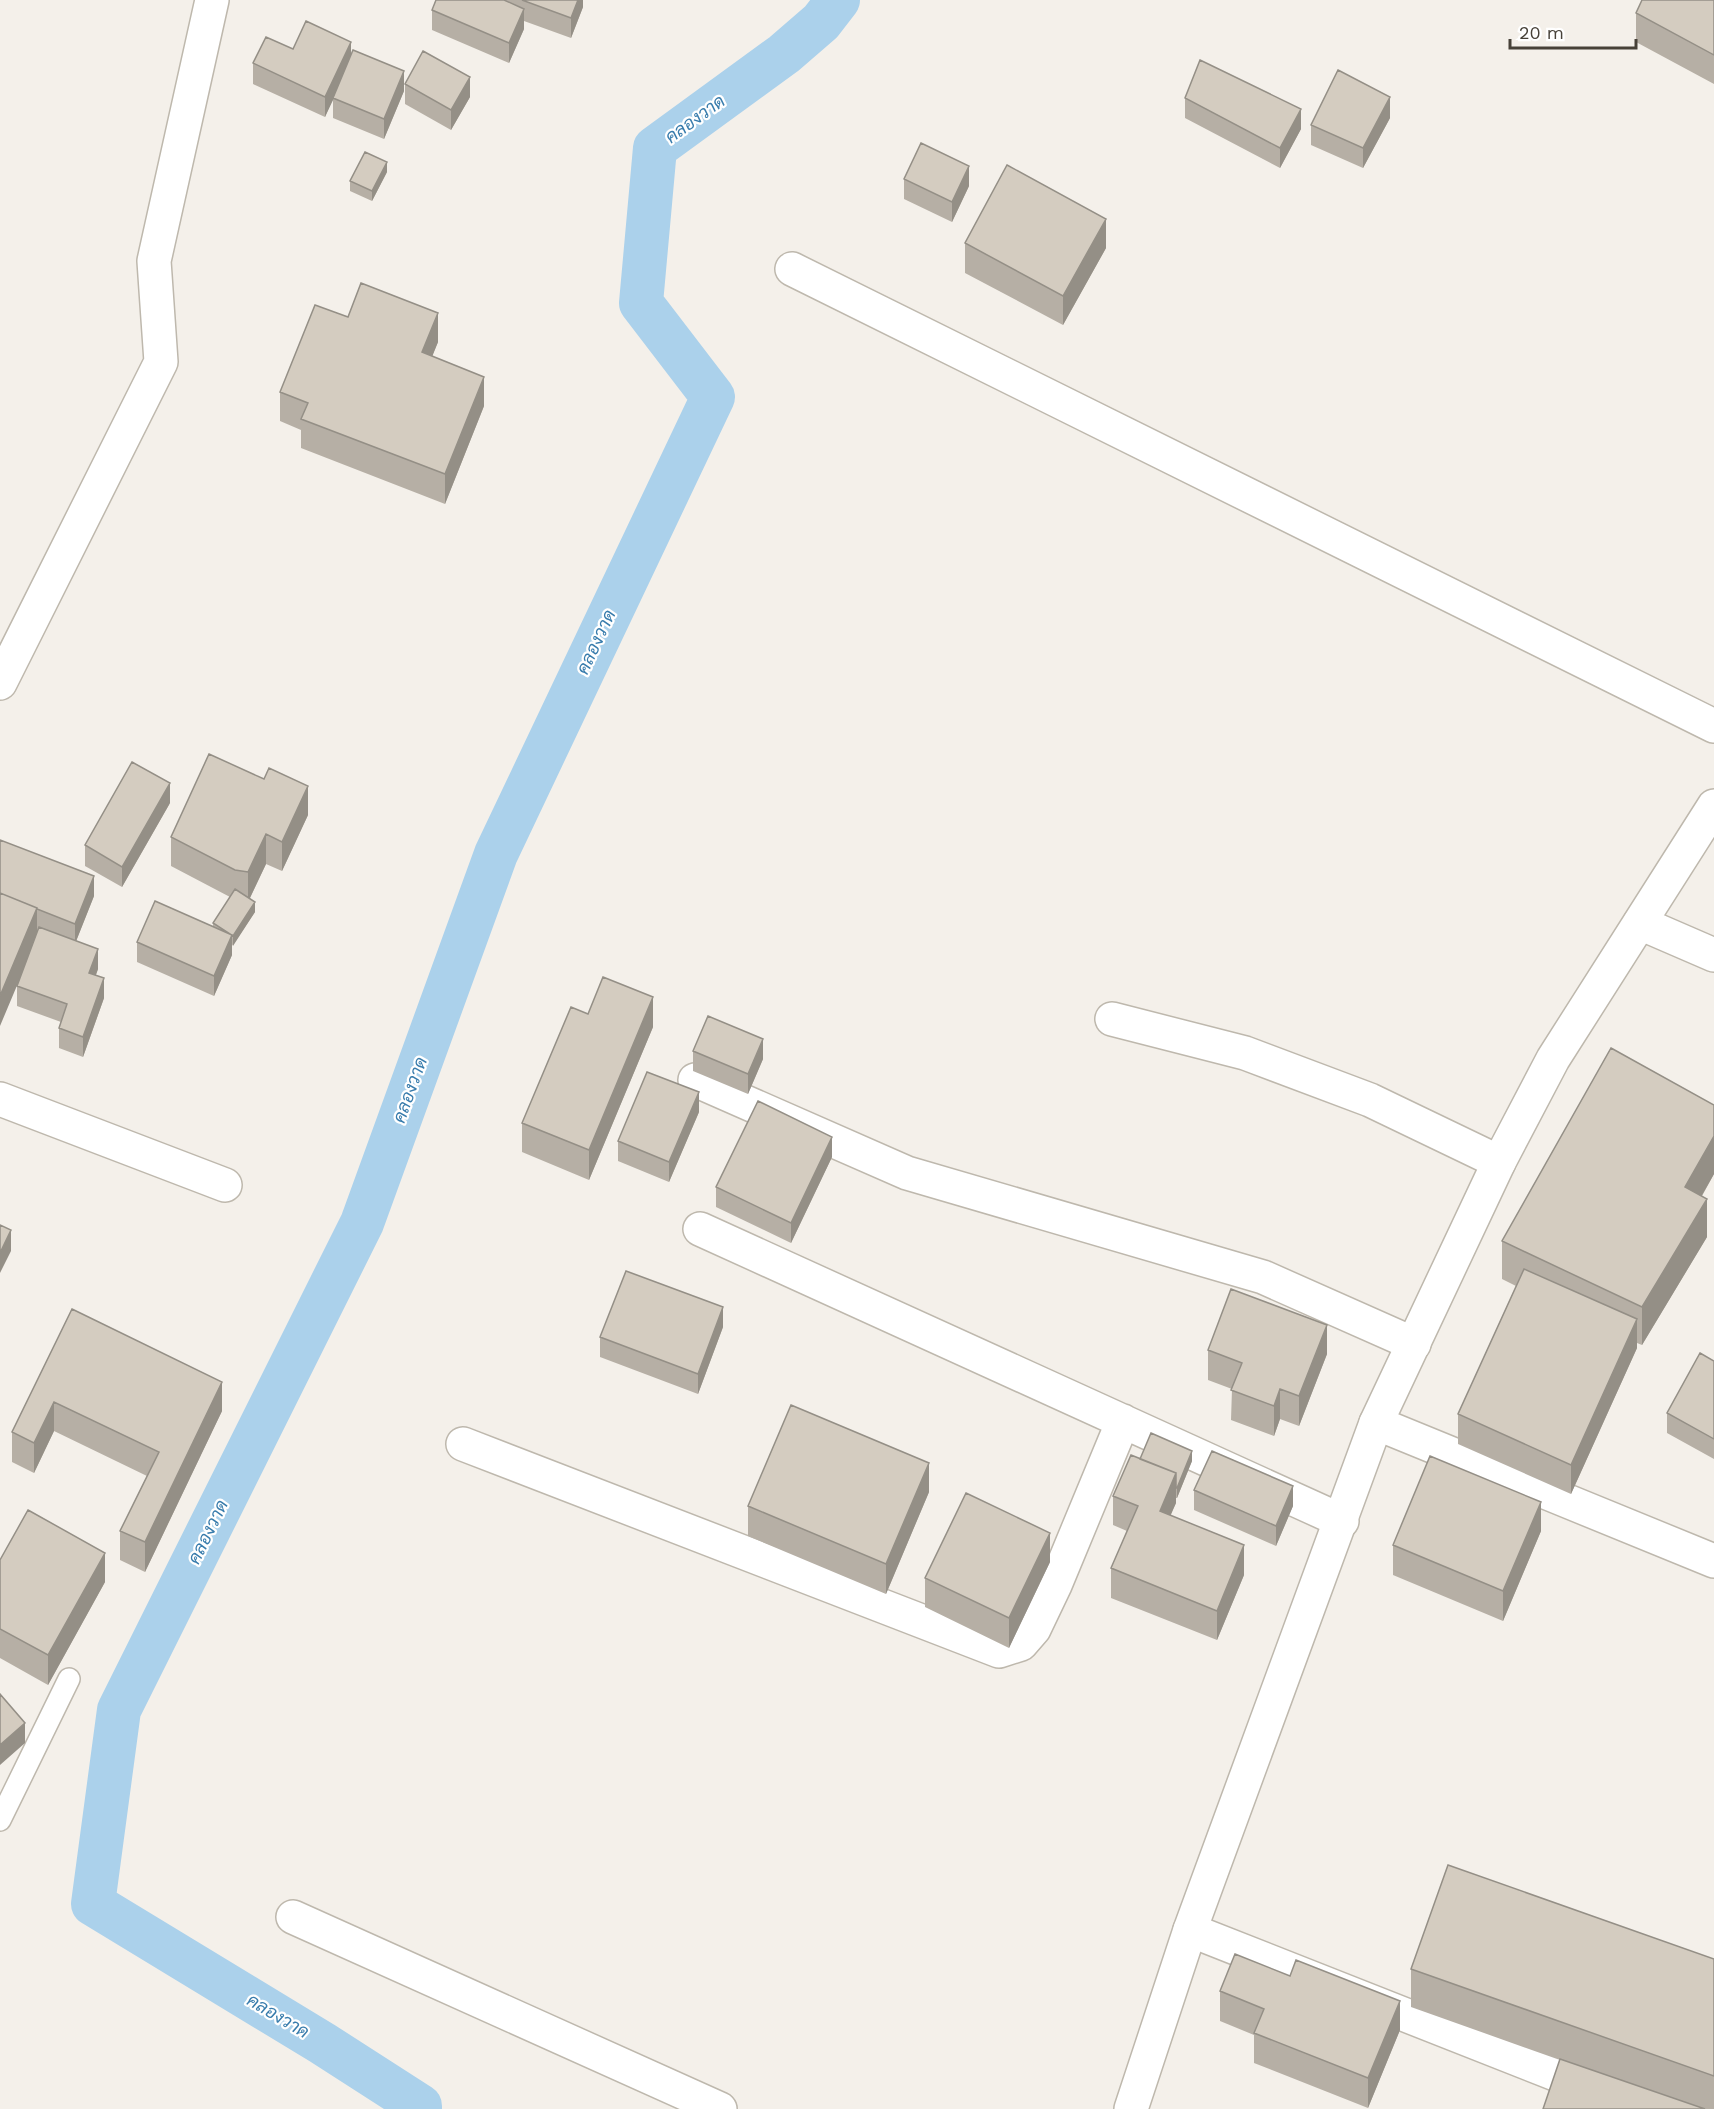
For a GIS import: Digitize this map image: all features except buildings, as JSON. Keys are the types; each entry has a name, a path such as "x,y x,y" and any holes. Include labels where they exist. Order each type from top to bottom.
{"street":[{"path":"0,683 161,362 154,261 212,0"},
{"path":"792,269 1714,726"},
{"path":"1131,2109 1190,1930 1342,1521 1376,1423 1499,1162 1553,1059 1714,806"},
{"path":"1640,923 1714,955"},
{"path":"1112,1018 1245,1053 1370,1100 1499,1162"},
{"path":"695,1080 908,1173 1263,1277 1414,1344"},
{"path":"0,1099 225,1185"},
{"path":"700,1229 1342,1521"},
{"path":"463,1444 999,1651 1021,1644 1034,1629 1055,1585 1123,1421"},
{"path":"1376,1423 1714,1561"},
{"path":"293,1917 720,2109"},
{"path":"1190,1930 1578,2083 1661,2109"}],"lane":[{"path":"0,1820 69,1679"}],"waterway":[{"name":"คลองวาด","path":"420,2109 420,2106 322,2043 93,1904 119,1710 362,1223 496,854 713,397 641,303 655,148 784,54 821,22 838,0"}]}
